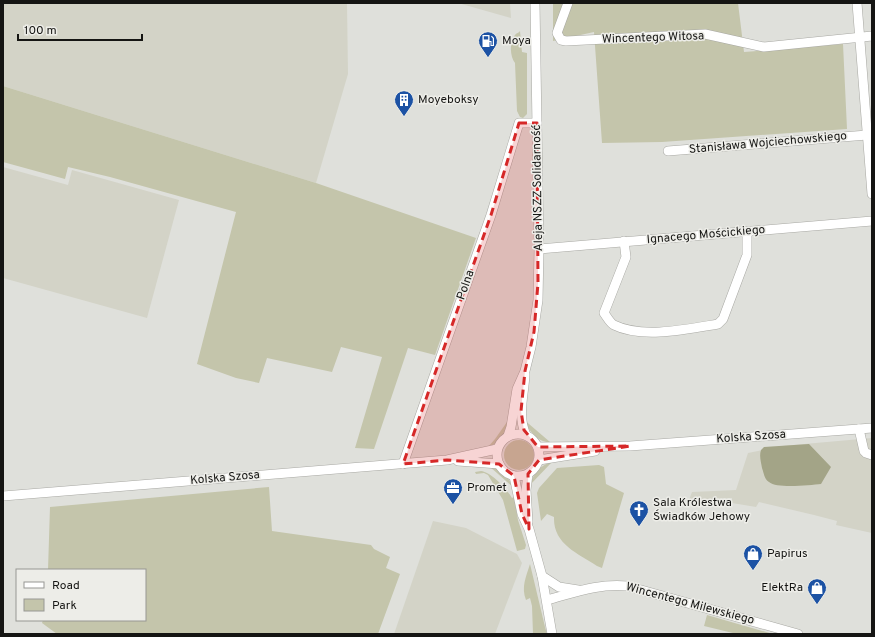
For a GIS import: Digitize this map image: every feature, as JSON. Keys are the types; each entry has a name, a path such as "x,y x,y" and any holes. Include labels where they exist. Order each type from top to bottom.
{"street":[{"name":"Aleja NSZZ Solidarność","path":"508,436 511,427 517,389 525,371 536,318 539,249 534,3"},
{"name":"Wincentego Witosa","path":"568,3 557,33 562,40 566,41 705,34 764,47 872,36"},
{"path":"857,3 872,194"},
{"name":"Polna","path":"403,464 491,215 519,123 537,123"},
{"name":"Stanisława Wojciechowskiego","path":"668,151 867,135"},
{"name":"Ignacego Mościckiego","path":"539,249 872,221"},
{"path":"624,241 626,257 604,313 612,325 636,332 678,330 718,324 723,319 747,255 747,232"},
{"name":"Aleja NSZZ Solidarność","path":"525,371 521,412 522,425 526,435"},
{"name":"Kolska Szosa","path":"538,447 630,446 872,428"},
{"path":"859,429 864,450 866,453 872,455"},
{"path":"517,434 526,435 533,440 538,447 539,460 533,470 528,474 514,476 505,472 499,464 497,456 498,449 501,442 508,436 517,434"},
{"name":"Kolska Szosa","path":"539,460 630,446"},
{"name":"Kolska Szosa","path":"3,496 447,460 498,449"},
{"name":"Kolska Szosa","path":"447,460 499,464"},
{"path":"528,474 526,490 529,529"},
{"path":"514,476 522,514 529,529 542,576 552,634"},
{"name":"Wincentego Milewskiego","path":"542,576 558,587 581,590"},
{"name":"Wincentego Milewskiego","path":"547,600 572,594 581,590 608,585 627,586 798,634"}],"highlighted area":[{"path":"519,123 537,123 538,283 534,332 525,371 521,411 524,430 538,447 630,446 539,460 528,474 529,529 522,514 514,476 499,464 447,460 403,464 491,215"}],"shaded area":[{"path":"3,3 347,3 348,74 316,183 3,86"},
{"path":"458,3 510,3 511,18"},
{"path":"3,167 68,185 72,170 179,200 147,318 3,278"},
{"path":"872,438 872,533 836,525 837,521 759,502 756,507 732,503 732,498 689,500 692,492 736,490 748,453 782,446"},
{"path":"433,521 466,528 517,554 522,563 495,634 394,634"}],"green space":[{"path":"553,3 738,3 744,52 843,44 847,129 662,142 602,143 594,32 553,41"},
{"path":"520,31 522,52 527,53 527,114 523,118 520,117 517,111 515,63 512,57 511,49 515,34"},
{"path":"3,86 316,183 476,238 435,355 408,348 374,449 355,448 382,357 341,347 332,372 267,358 259,383 236,378 197,364 236,212 110,177 68,167 65,179 3,162"},
{"path":"507,422 509,422 508,426 501,438 495,444 488,447 495,439"},
{"path":"526,422 550,442 538,439 529,429"},
{"path":"519,440 530,444 534,455 530,466 519,470 508,466 504,455 508,444"},
{"path":"809,444 831,467 821,484 786,486 773,484 767,481 764,476 760,459 761,450 764,447"},
{"path":"552,462 530,485 538,470 544,465"},
{"path":"599,465 604,467 606,484 624,493 602,568 574,552 562,541 557,534 554,517 547,514 541,521 537,493 539,488 557,468"},
{"path":"489,466 497,468 504,474 513,487"},
{"path":"481,471 489,474 503,486 512,498 514,497 518,520 526,545 525,549 517,551 503,500 488,475 484,473 476,474 475,472"},
{"path":"269,487 272,531 371,545 374,549 390,557 386,568 400,574 378,634 57,634 42,623 43,621 146,621 146,569 48,569 50,507"},
{"path":"530,564 547,634 533,634 532,606 530,598 526,600 524,591"},
{"path":"707,615 773,634 737,634 704,626"}],"place":[{"name":"Moya","path":"488,58"},
{"name":"Moyeboksy","path":"404,117"},
{"name":"Promet","path":"453,505"},
{"name":"Sala Królestwa Świadków Jehowy","path":"639,527"},
{"name":"Papirus","path":"753,571"},
{"name":"ElektRa","path":"817,605"}]}
